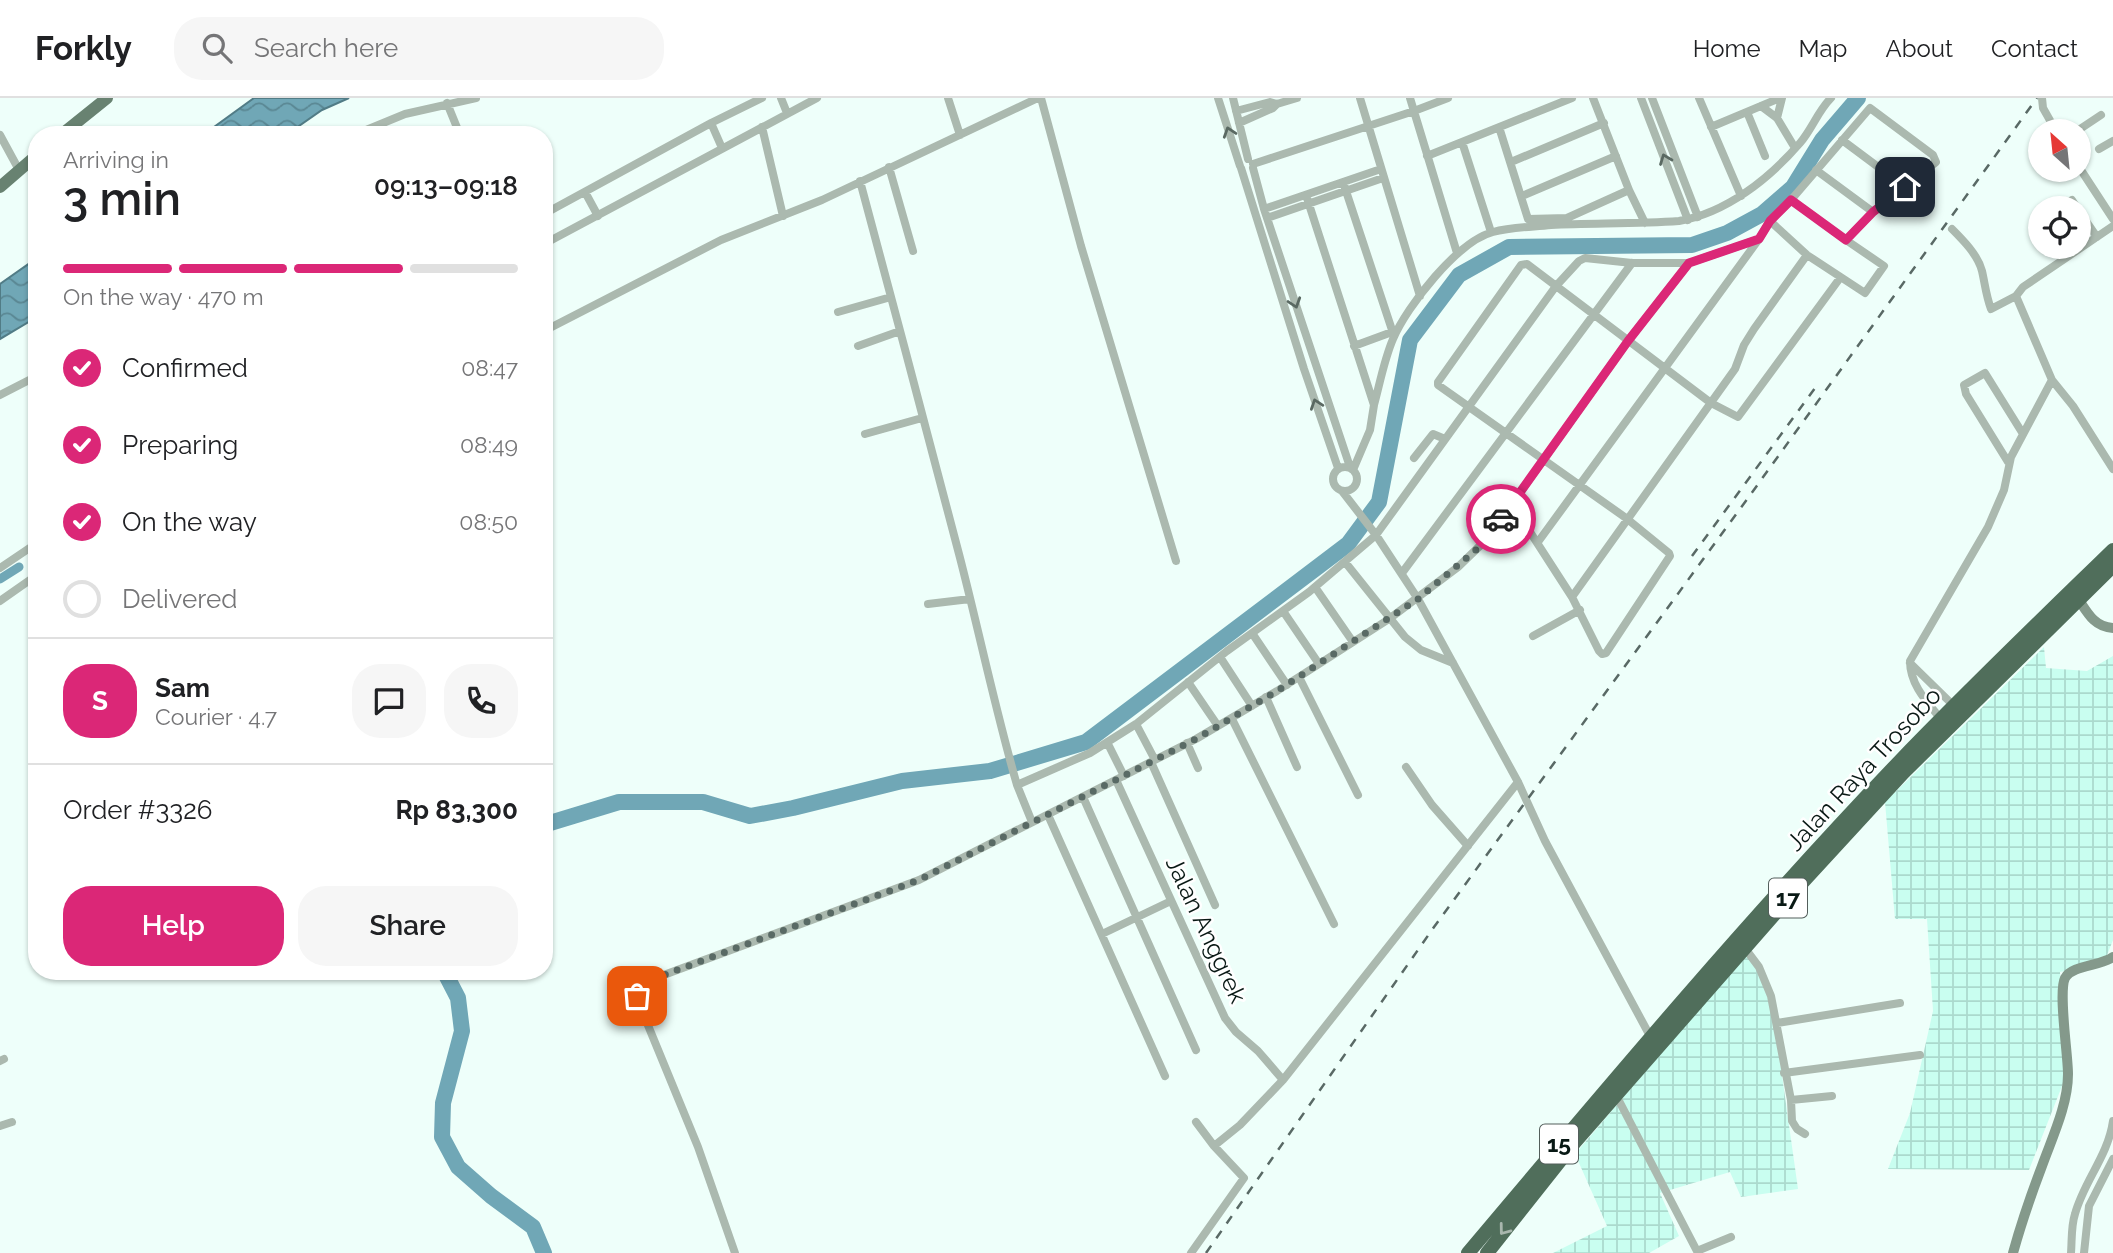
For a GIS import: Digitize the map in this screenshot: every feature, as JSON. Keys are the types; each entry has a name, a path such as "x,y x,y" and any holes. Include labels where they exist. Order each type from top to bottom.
{"highway":[{"name":"Jalan Raya Trosobo","path":"1468,1253 1650,1036 1809,858 1941,719 2113,550"},
{"name":"Jalan Raya Trosobo","path":"1487,1253 1616,1095 1744,947 1903,773 2113,566"}],"main road":[{"path":"72,126 107,98"},
{"path":"0,187 28,162"}],"street":[{"path":"376,126 405,114 476,98"},
{"path":"553,210 762,98"},
{"path":"781,98 786,111"},
{"path":"553,239 721,146 762,127 786,111 817,98"},
{"path":"948,98 960,135"},
{"path":"553,326 721,240 822,200 1039,98 1176,562"},
{"path":"1218,98 1338,468"},
{"path":"1233,98 1315,366 1351,469 1357,479 1355,508"},
{"path":"1236,111 1297,98"},
{"path":"1360,98 1420,296"},
{"path":"1410,98 1457,253"},
{"path":"1241,167 1244,159 1251,163 1448,98"},
{"path":"1427,156 1573,98"},
{"path":"1593,98 1645,223"},
{"path":"1641,98 1688,220"},
{"path":"1653,98 1698,217"},
{"path":"1699,98 1741,196"},
{"path":"1710,127 1781,98"},
{"path":"1777,118 1781,98"},
{"path":"1351,469 1370,430 1393,334 1420,296 1457,253 1474,240 1491,232 1562,225 1688,220 1698,217 1741,196 1775,170 1795,148 1831,98"},
{"path":"2042,98 2043,108 2049,119"},
{"path":"1239,123 1273,108 1279,102"},
{"path":"447,103 456,126"},
{"path":"1761,106 1777,118 1795,148"},
{"path":"1538,542 1770,221 1871,107 1933,155 1935,164 1873,212 1846,240"},
{"path":"1747,112 1765,156"},
{"path":"2091,122 2101,115"},
{"path":"1511,162 1604,123"},
{"path":"712,125 721,146"},
{"path":"762,127 783,216"},
{"path":"1499,127 1528,219 1562,219 1576,215 1629,190"},
{"path":"0,135 19,170"},
{"path":"1842,140 1905,187 1916,200"},
{"path":"1462,142 1491,232"},
{"path":"2099,149 2112,143"},
{"path":"1522,196 1616,156"},
{"path":"889,167 914,251"},
{"path":"1816,170 1873,212"},
{"path":"1266,213 1382,174"},
{"path":"860,181 1016,783 1032,822"},
{"path":"2089,182 2113,219"},
{"path":"1344,187 1393,334"},
{"path":"586,193 597,214"},
{"path":"1307,199 1374,405"},
{"path":"1770,221 1807,255 1866,293 1884,266 1791,200"},
{"path":"1952,229 1976,257 1982,270 1991,309 2016,296 2023,287 2113,226"},
{"path":"2091,228 2097,237"},
{"path":"1016,783 1090,753 1136,724 1345,562 1374,532 1446,439 1556,286 1582,259 1689,263 1759,239"},
{"path":"1572,597 1735,369 1744,345 1754,329 1807,255"},
{"path":"1402,573 1632,262"},
{"path":"1487,539 1628,341 1689,263"},
{"path":"1512,504 1580,610 1599,651 1606,653 1670,556 1669,553 1626,518 1439,386 1438,382 1517,268 1527,264 1664,369 1711,403 1737,416 1740,416 1840,278"},
{"path":"1273,272 1284,269"},
{"path":"2016,296 2052,380 2073,406 2113,469"},
{"path":"838,312 891,298"},
{"path":"858,346 900,331"},
{"path":"1353,346 1393,334"},
{"path":"1304,369 1315,366"},
{"path":"2008,462 1966,394 1964,385 1985,373 2023,434"},
{"path":"0,394 28,380"},
{"path":"1941,719 1921,694 1912,675 1910,663 1997,509 2004,490 2008,462 2052,380"},
{"path":"865,434 922,418"},
{"path":"1414,458 1433,434 1446,439"},
{"path":"1338,468 1351,469"},
{"path":"1338,468 1332,481 1335,487 1342,491 1374,532 1418,599 1518,782 1541,834 1650,1036"},
{"path":"1342,491 1348,491 1356,484"},
{"path":"736,1253 698,1147 638,1000 639,989 653,979 919,880 1232,719 1418,599 1487,539 1521,516"},
{"path":"1,566 28,549"},
{"path":"1345,562 1405,637 1416,646 1452,663"},
{"path":"0,601 28,581"},
{"path":"1315,587 1353,642"},
{"path":"928,604 970,599"},
{"path":"2079,600 2095,623 2113,628"},
{"path":"1533,636 1580,610"},
{"path":"1283,611 1319,664"},
{"path":"1252,633 1287,685"},
{"path":"1220,657 1252,706"},
{"path":"1910,663 1954,706"},
{"path":"1299,677 1358,795"},
{"path":"1188,682 1218,726"},
{"path":"1266,697 1297,767"},
{"path":"1232,719 1334,923"},
{"path":"1136,724 1215,905"},
{"name":"Jalan Anggrek","path":"1107,743 1171,901 1229,1025 1258,1051 1283,1080"},
{"path":"1187,743 1198,768"},
{"path":"1406,767 1432,805 1468,846"},
{"path":"1214,1146 1240,1125 1283,1080 1518,782"},
{"path":"1083,797 1196,1050"},
{"path":"1048,815 1164,1076"},
{"path":"1102,934 1171,901"},
{"path":"1744,947 1765,980 1777,1023 1792,1121 1797,1129 1805,1134"},
{"path":"2013,1253 2025,1211 2058,1123 2066,1089 2068,1075 2064,980 2070,971 2113,957"},
{"path":"1777,1023 1900,1003"},
{"path":"1784,1073 1920,1055"},
{"path":"1616,1095 1698,1252 1731,1237"},
{"path":"1791,1101 1832,1096"},
{"path":"2071,1253 2075,1215 2101,1161 2113,1121"},
{"path":"0,1126 12,1122"},
{"path":"1191,1253 1244,1180 1196,1122"},
{"path":"2084,1253 2089,1206 2113,1159"}],"shaded area":[{"path":"2044,647 2046,668 2087,671 2113,656 2113,940 2104,963 2060,972 2064,1081 2029,1170 1888,1169 1910,1113 1933,1011 1927,919 1895,919 1885,802"},
{"path":"1748,951 1769,983 1798,1189 1741,1197 1730,1172 1660,1193 1679,1236 1649,1253 1553,1253 1607,1226 1575,1154"}],"water":[{"path":"254,98 349,98 322,110 299,126 215,126"},
{"path":"28,264 28,322 0,339 0,284"}],"waterway":[{"path":"553,822 619,802 703,802 750,816 902,781 990,771 1086,742 1348,544 1379,502 1410,340 1459,275 1509,247 1692,245 1727,233 1762,214 1793,187 1822,140 1858,98"},
{"path":"0,579 19,567"},
{"path":"449,980 458,998 462,1031 443,1103 442,1137 458,1167 533,1227 544,1253"}],"railway":[{"path":"1206,1253 1434,927 2037,98"},
{"path":"1692,556 1818,384"}],"way so far":[{"path":"637,996 641,986 653,979 850,908 919,880 1196,739 1277,691 1418,599 1477,549 1501,519"}],"route":[{"path":"1501,519 1628,341 1689,263 1759,239 1770,221 1791,200 1846,240 1873,212 1905,187"}]}
